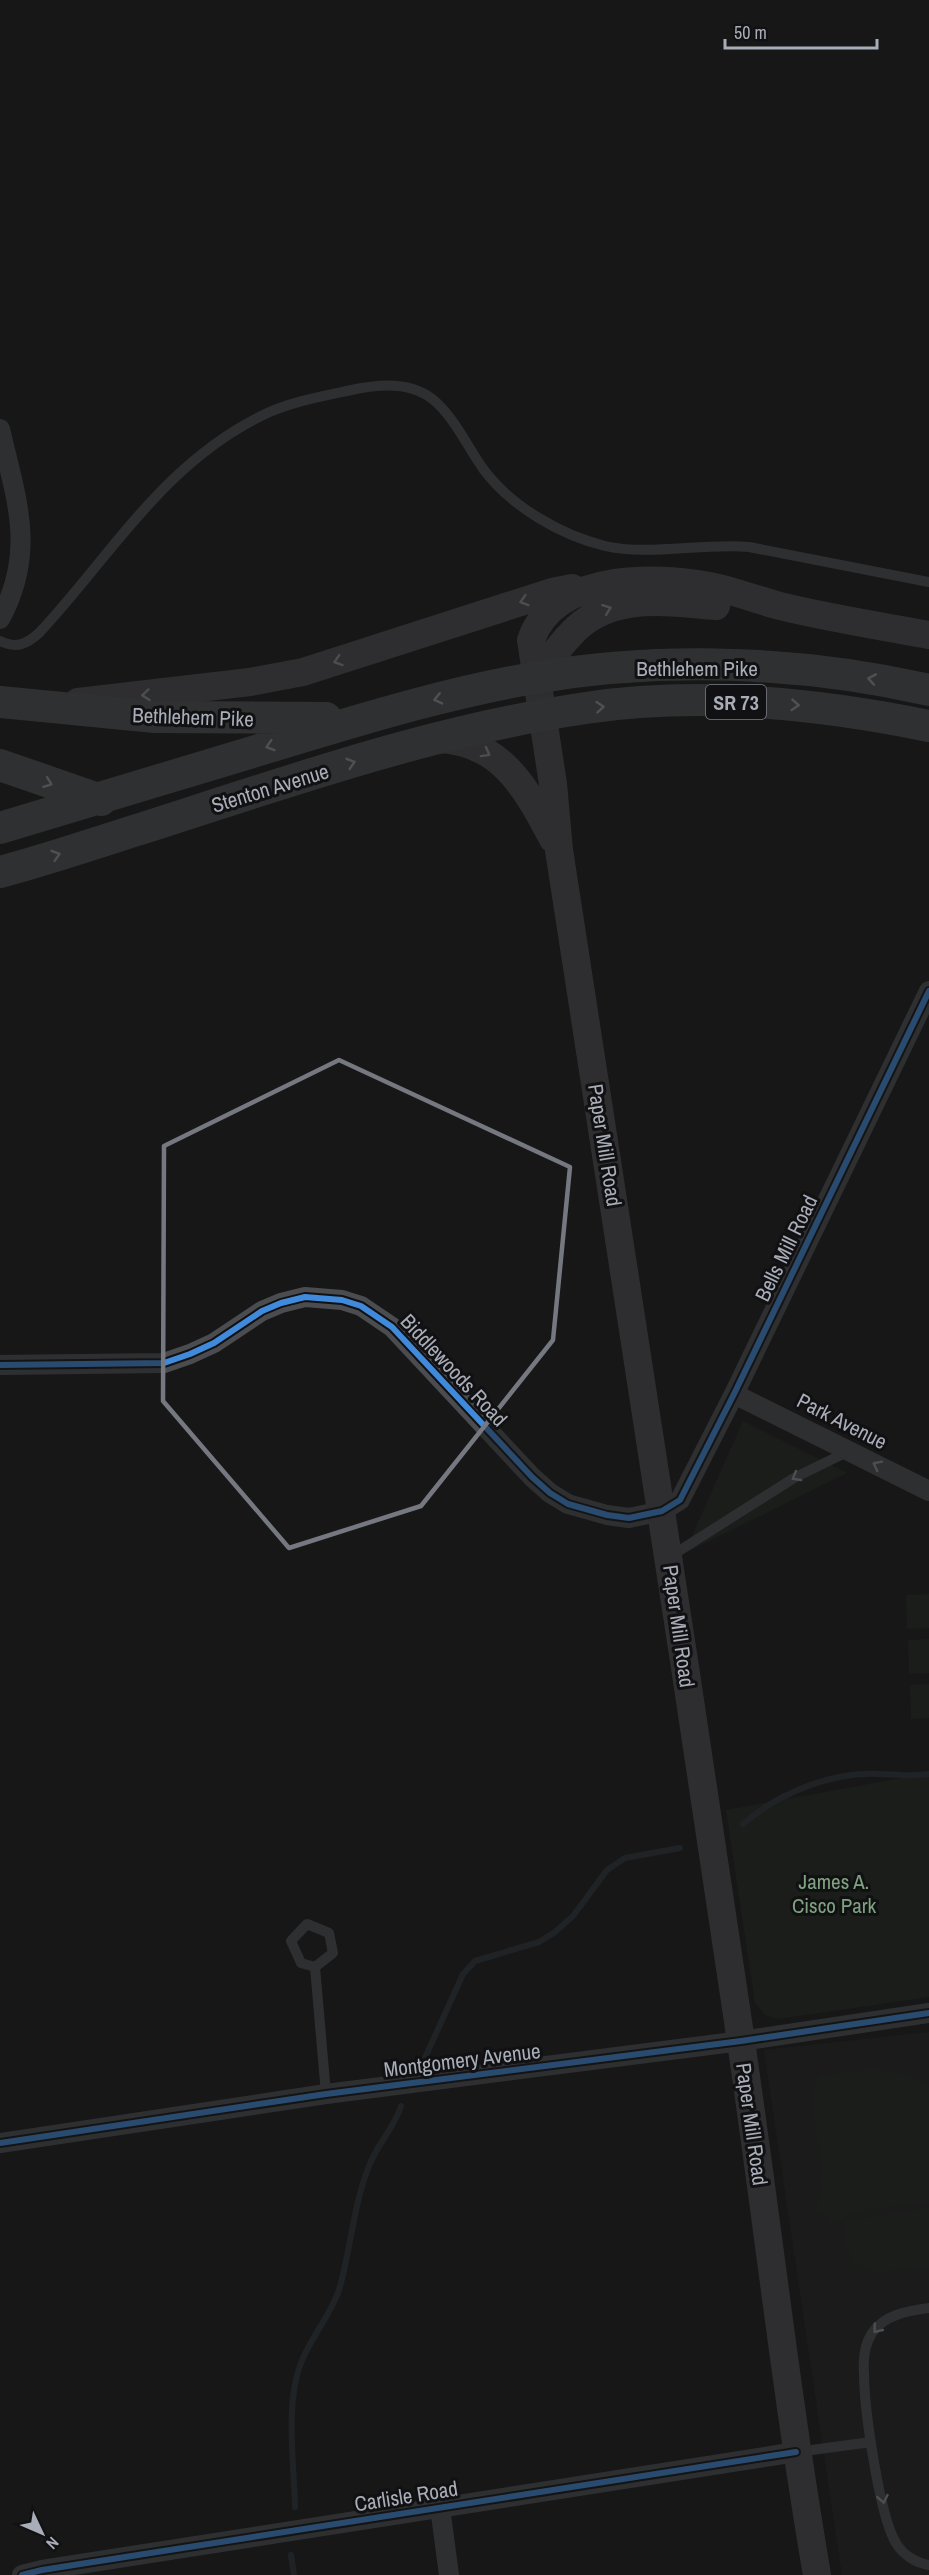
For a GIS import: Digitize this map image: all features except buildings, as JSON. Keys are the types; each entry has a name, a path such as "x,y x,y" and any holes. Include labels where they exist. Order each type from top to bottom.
{"main road":[{"path":"39,706 250,682 292,675 552,592 649,580 721,589 780,606 929,635"},
{"path":"536,678 531,640 535,629 552,609 566,599 601,585"},
{"path":"536,678 570,634 583,622 614,606 633,602 662,602 717,606 780,606"},
{"name":"Bethlehem Pike","path":"536,678 642,667 705,666 831,673 929,690"},
{"name":"Stenton Avenue","path":"0,828 387,711 536,678"},
{"name":"Paper Mill Road","path":"536,678 559,850 663,1511 741,2041 796,2452 817,2575"},
{"name":"Bethlehem Pike","path":"542,715 618,705 708,701 818,707 929,726"},
{"name":"Bethlehem Pike","path":"0,702 155,717 336,718 387,711"},
{"name":"Stenton Avenue","path":"0,872 431,739 542,715"},
{"path":"431,739 462,742 491,755 509,770 527,791 559,850"},
{"path":"0,765 97,799 142,808 196,811"}],"street":[{"path":"0,429 20,516 22,553 14,587 0,619"},
{"name":"Bells Mill Road","path":"663,1511 680,1500 926,1003"},
{"name":"Biddlewoods Road","path":"0,1365 164,1363 214,1343 262,1311 281,1303 305,1297 342,1300 361,1306 392,1326 549,1493 579,1509 607,1515 629,1518 663,1511"},
{"name":"Park Avenue","path":"734,1394 929,1491"},
{"name":"Montgomery Avenue","path":"0,2143 326,2094 741,2041 929,2013"},
{"name":"Carlisle Road","path":"22,2575 796,2452"},
{"path":"440,2507 449,2575"}],"lane":[{"path":"0,641 23,645 39,633 143,508 166,485 209,449 261,416 306,400 366,387 406,387 431,398 450,418 484,470 513,501 548,522 604,546 749,547 929,582"},
{"path":"669,1558 794,1478 849,1451"},
{"path":"315,1967 326,2094"},
{"path":"929,2308 903,2312 885,2320 872,2333 865,2350 864,2373 871,2442 888,2525 896,2544 908,2557 929,2565"},
{"path":"796,2452 871,2442"}],"highlighted area":[{"path":"339,1060 570,1167 553,1340 421,1506 289,1548 163,1401 164,1146"}],"shaded area":[{"path":"929,2032 929,2575 842,2575 764,2050"}],"green space":[{"path":"743,1421 847,1473 687,1552 687,1547"},
{"path":"929,1594 929,1628 907,1629 906,1595"},
{"path":"929,1639 929,1673 909,1674 908,1640"},
{"path":"929,1684 929,1718 911,1719 910,1685"},
{"name":"James A. Cisco Park","path":"929,1773 929,1997 778,2019 765,2015 755,2003 726,1810"},
{"path":"874,2069 901,2073 929,2088 929,2202 857,2211 835,2223 815,2209 823,2182 813,2113 815,2086 820,2075"},
{"path":"929,2208 929,2267 873,2272 854,2263 844,2239 845,2222"}],"waterway":[{"path":"743,1824 789,1794 824,1781 861,1774 929,1774"},
{"path":"419,2071 463,1974 475,1961 539,1942 555,1932 573,1916 607,1870 625,1858 680,1848"},
{"path":"295,2507 292,2415 296,2379 305,2353 331,2309 339,2290 359,2196 369,2166 401,2106"},
{"path":"291,2555 294,2575"}],"cycle path":[{"path":"0,1365 164,1363 214,1343 262,1311 281,1303 305,1297 342,1300 361,1306 392,1327 532,1477 550,1493 568,1504 607,1515 629,1518 662,1511 680,1500 734,1394 929,991"},
{"path":"0,2143 326,2094 741,2041 929,2013"},
{"path":"22,2575 796,2452"}]}
